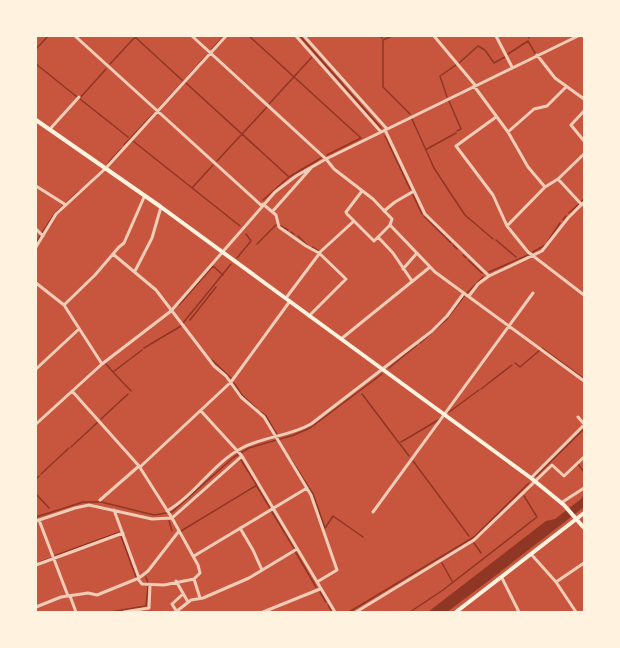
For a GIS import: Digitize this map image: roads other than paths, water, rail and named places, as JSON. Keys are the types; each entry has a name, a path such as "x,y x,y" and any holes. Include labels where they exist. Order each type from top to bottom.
{"main road":[{"path":"36,120 162,207 531,478 562,504 584,528"},
{"path":"456,612 462,610 584,513"}],"street":[{"path":"75,36 262,205 276,215 279,227 306,246 319,253 346,279 309,316"},
{"path":"192,36 326,159 334,169 362,191 366,192 392,219 390,225 374,241 346,212 362,191"},
{"path":"36,247 56,214 106,168 226,36"},
{"path":"296,36 381,132"},
{"path":"304,36 386,129 425,214 489,276"},
{"path":"434,36 475,86 508,132 528,167 546,187"},
{"path":"496,36 512,67"},
{"path":"36,424 102,364 170,311 262,205 296,176 386,129 578,36"},
{"path":"537,55 549,72 566,87 584,99"},
{"path":"508,132 534,109 547,106 566,87"},
{"path":"50,130 79,97"},
{"path":"584,111 571,125 584,141"},
{"path":"496,117 456,146 494,195 507,226 533,256 584,295"},
{"path":"507,226 546,187 558,179 584,154"},
{"path":"272,212 313,166"},
{"path":"469,296 478,284 489,276 501,269 533,256 547,247 560,228 583,204 558,179"},
{"path":"36,186 66,205"},
{"path":"384,211 395,202 414,191"},
{"path":"64,305 95,275 124,243 145,195"},
{"path":"135,271 152,238 162,207"},
{"path":"286,298 319,253 354,221"},
{"path":"390,225 435,272 584,381"},
{"path":"36,229 43,236"},
{"path":"378,237 412,281"},
{"path":"403,268 417,253"},
{"path":"113,254 156,290 170,311 214,366 231,382 241,396 264,417 311,496 337,570 316,582"},
{"path":"341,339 430,267"},
{"path":"36,283 64,305 102,364"},
{"path":"76,612 38,521 75,508 89,506 152,519 169,514 240,453 258,441 277,439 311,424 383,370 439,325 464,293"},
{"path":"373,512 533,293"},
{"path":"100,500 139,467 231,382 290,302"},
{"path":"36,369 79,329"},
{"path":"72,391 139,467 194,556 200,573 194,578 164,585 142,584 138,578 114,510"},
{"path":"201,411 240,453 335,612"},
{"path":"531,478 584,424 578,417"},
{"path":"169,514 240,453"},
{"path":"356,612 474,540 552,465 564,476 584,457"},
{"path":"194,556 307,488"},
{"path":"562,504 584,488"},
{"path":"240,528 253,550 262,570"},
{"path":"36,607 69,596 88,593 97,595 138,578 148,571 179,531"},
{"path":"36,566 123,533"},
{"path":"183,594 172,604 177,612 188,602 249,578 297,548"},
{"path":"531,554 556,582 576,612"},
{"path":"556,582 584,563"},
{"path":"194,578 200,598"},
{"path":"502,578 519,612"},
{"path":"176,581 188,602"},
{"path":"124,612 149,608 150,585"},
{"path":"263,612 320,589"}],"waterway":[{"path":"36,49 48,36"},
{"path":"134,36 183,81"},
{"path":"110,64 136,36"},
{"path":"212,49 224,36"},
{"path":"249,36 361,138 327,155"},
{"path":"300,36 381,128"},
{"path":"392,36 383,40 383,87 410,114"},
{"path":"508,54 528,41 535,53"},
{"path":"459,63 478,46 485,50 494,63 505,57"},
{"path":"160,107 207,55"},
{"path":"269,104 312,57"},
{"path":"36,64 77,97"},
{"path":"447,97 440,76 456,65"},
{"path":"80,98 106,69"},
{"path":"186,83 289,177"},
{"path":"80,99 128,137"},
{"path":"449,101 461,129 457,131"},
{"path":"217,161 267,107"},
{"path":"124,145 154,113"},
{"path":"412,119 434,168 465,215 493,239"},
{"path":"427,149 456,133"},
{"path":"385,136 410,189"},
{"path":"133,141 240,226"},
{"path":"108,163 121,149"},
{"path":"263,200 289,177 321,158"},
{"path":"192,188 213,165"},
{"path":"66,203 79,191"},
{"path":"413,195 422,214"},
{"path":"581,202 584,199"},
{"path":"569,213 579,204"},
{"path":"42,233 55,213 63,206"},
{"path":"424,216 451,243"},
{"path":"563,220 566,216"},
{"path":"548,241 560,223"},
{"path":"257,244 276,225"},
{"path":"281,226 288,230"},
{"path":"237,258 251,241 246,234"},
{"path":"36,243 40,236"},
{"path":"298,236 307,245"},
{"path":"496,240 516,257"},
{"path":"453,245 457,249"},
{"path":"533,252 545,245"},
{"path":"312,247 319,251"},
{"path":"463,255 466,258"},
{"path":"489,272 528,255"},
{"path":"468,260 482,273"},
{"path":"183,323 231,264"},
{"path":"179,305 213,266 223,275"},
{"path":"467,293 483,277"},
{"path":"190,320 216,287"},
{"path":"449,316 465,295"},
{"path":"420,343 448,318"},
{"path":"144,348 181,326"},
{"path":"389,368 417,345"},
{"path":"542,348 583,378 584,376"},
{"path":"106,364 113,372 142,350"},
{"path":"515,363 520,367 540,350"},
{"path":"212,360 231,378"},
{"path":"481,389 512,365"},
{"path":"113,372 131,391"},
{"path":"36,517 83,502 101,502 154,515 172,512 234,457 249,448 294,435 310,428 382,374"},
{"path":"234,383 242,395 256,408"},
{"path":"449,412 479,390"},
{"path":"101,419 128,394"},
{"path":"362,394 409,456"},
{"path":"261,412 266,416 277,435"},
{"path":"401,442 440,419"},
{"path":"71,447 98,422"},
{"path":"536,476 584,429"},
{"path":"41,474 69,448"},
{"path":"290,458 313,494 325,528 333,516 363,537"},
{"path":"241,460 256,484"},
{"path":"413,461 469,536"},
{"path":"578,464 584,472"},
{"path":"36,479 39,476"},
{"path":"349,612 474,537 529,483"},
{"path":"256,485 270,508"},
{"path":"181,531 257,485"},
{"path":"36,494 49,508"},
{"path":"410,612 443,590 537,517 524,496"},
{"path":"272,512 294,548"},
{"path":"169,521 172,531"},
{"path":"54,556 120,532"},
{"path":"121,536 136,577"},
{"path":"474,543 481,553"},
{"path":"295,551 316,587"},
{"path":"40,562 51,558"},
{"path":"442,563 452,581"},
{"path":"146,577 148,583"},
{"path":"110,612 146,606 148,586"},
{"path":"320,592 326,602"},
{"path":"328,605 332,612"}]}
